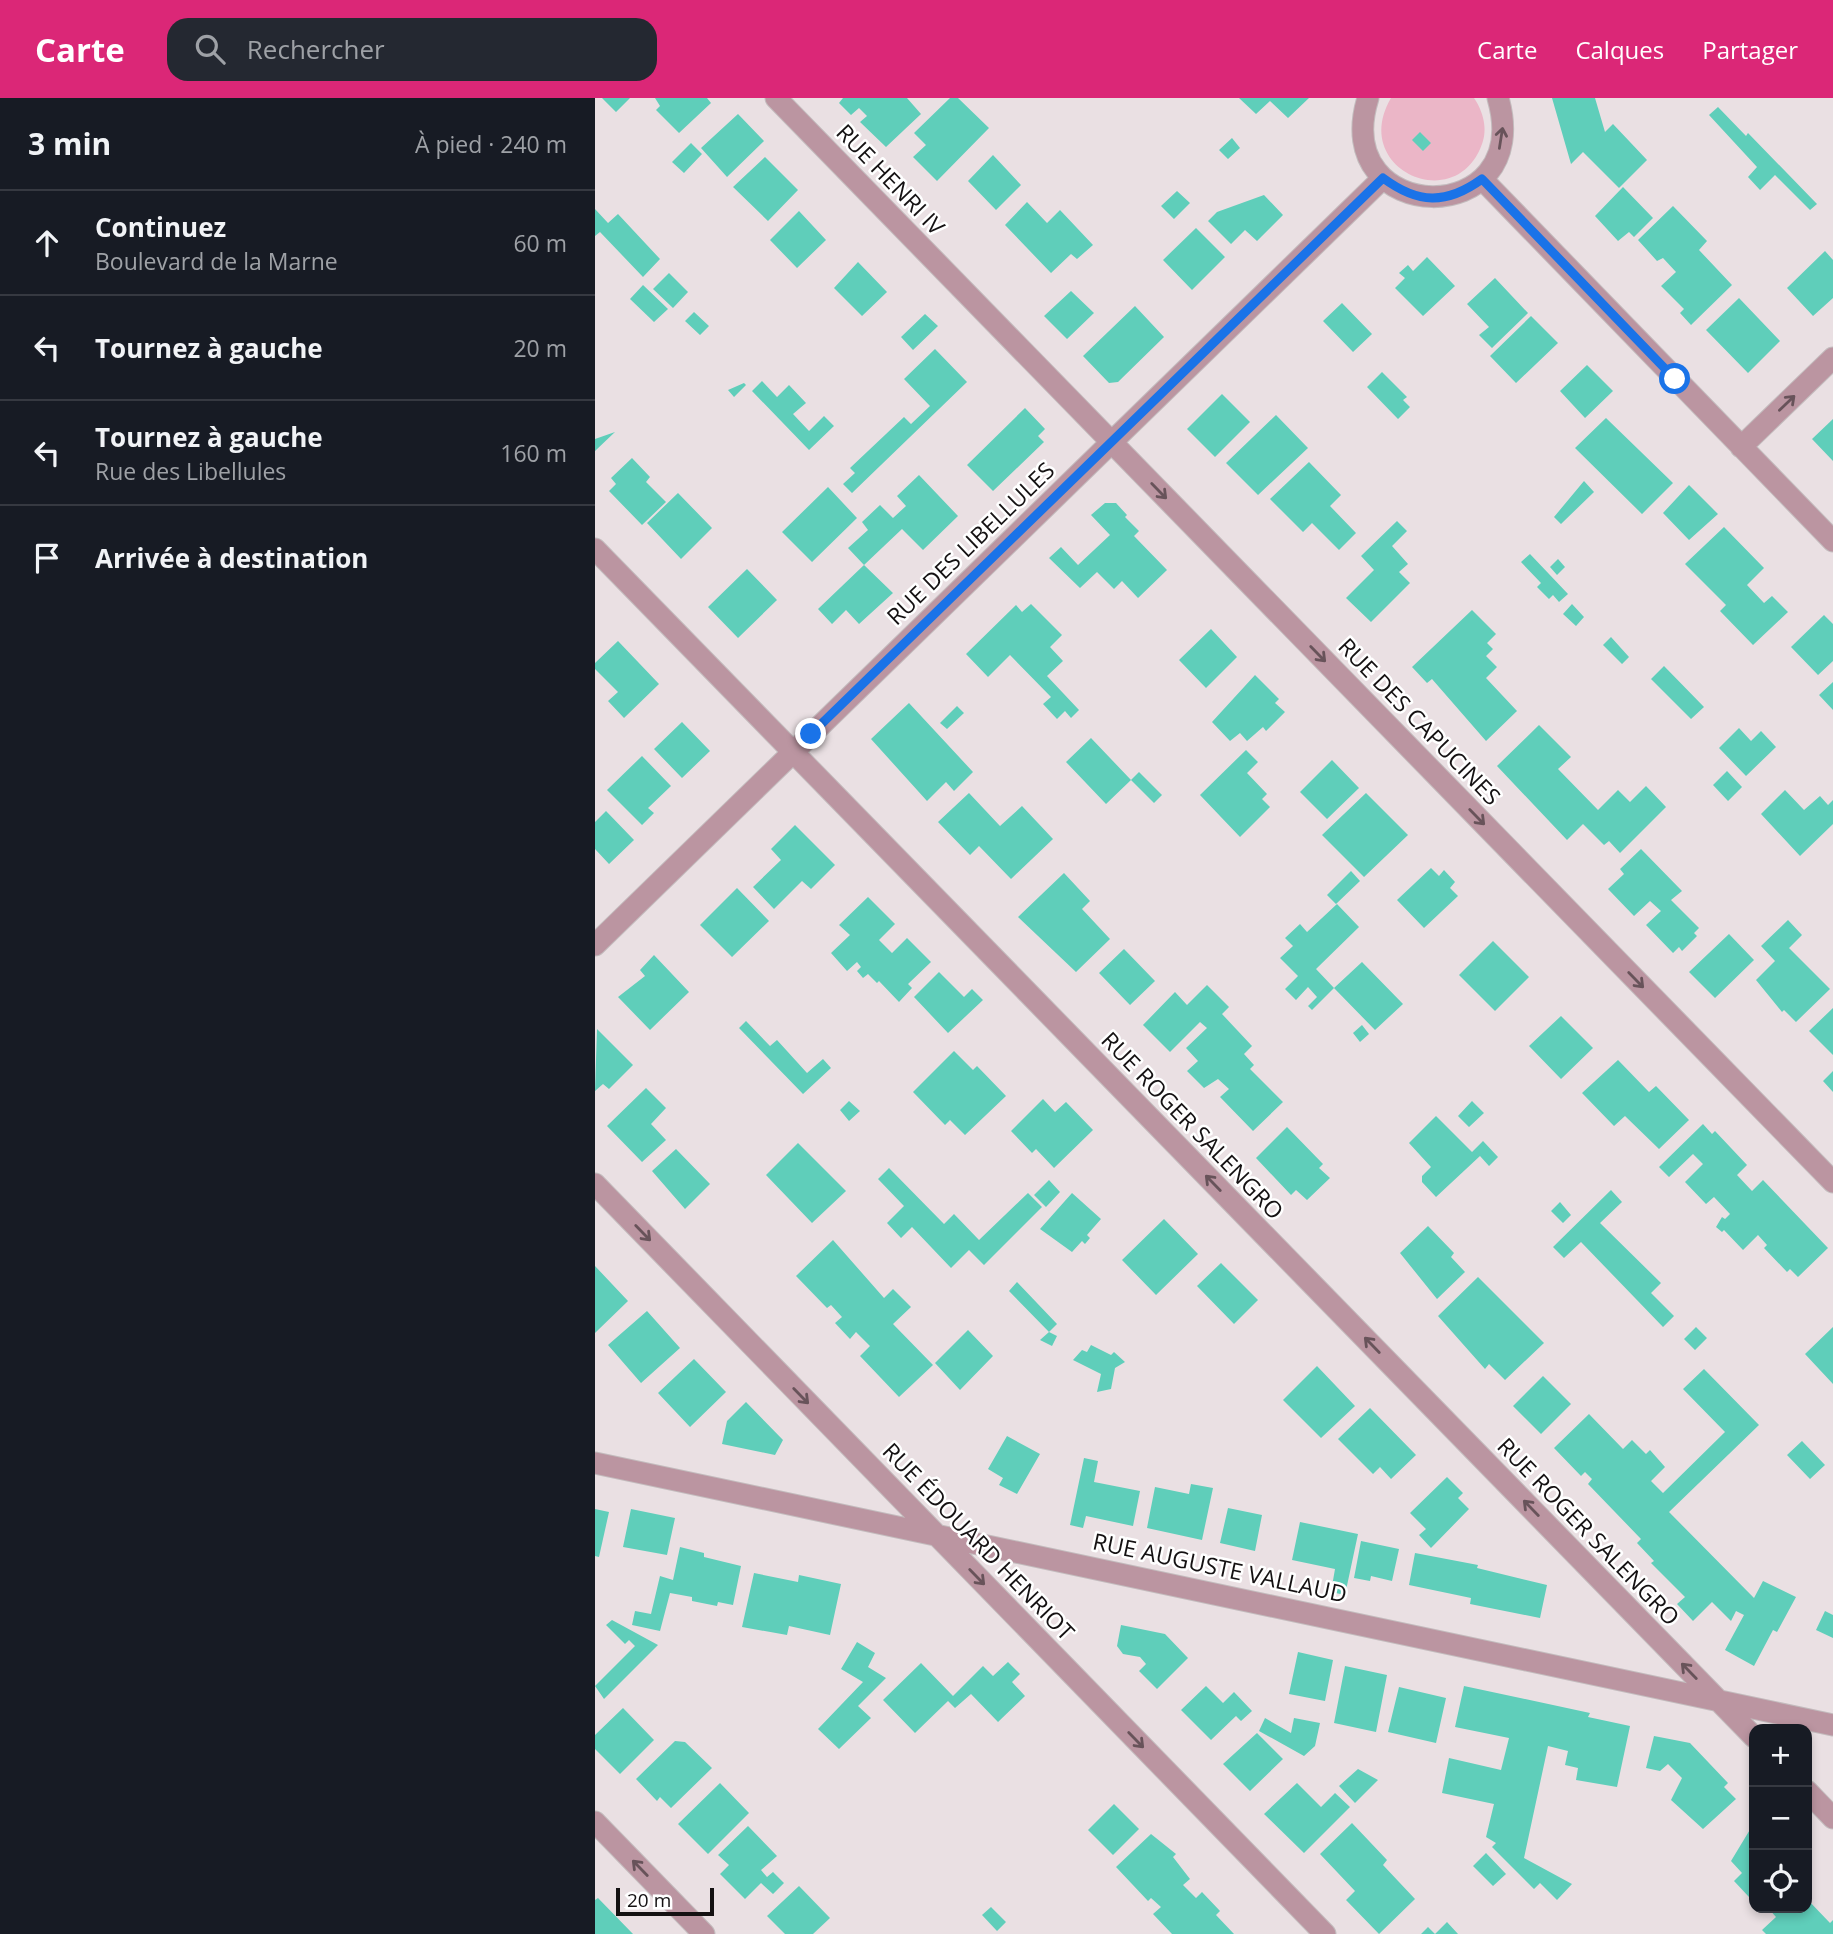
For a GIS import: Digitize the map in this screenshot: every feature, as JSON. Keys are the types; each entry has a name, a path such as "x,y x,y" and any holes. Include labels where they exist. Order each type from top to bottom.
{"street":[{"name":"RUE HENRI IV","path":"776,98 969,297"},
{"path":"1368,98 1362,117 1362,140 1370,161 1383,178 1401,191 1422,198 1443,198 1464,192 1482,179 1495,162 1503,141 1503,119 1497,98"},
{"name":"RUE DES LIBELLULES","path":"595,945 1383,178"},
{"path":"1482,179 1833,541"},
{"name":"RUE DES CAPUCINES","path":"969,297 1833,1182"},
{"path":"1741,447 1833,358"},
{"name":"RUE ROGER SALENGRO","path":"595,550 1749,1732"},
{"name":"RUE ÉDOUARD HENRIOT","path":"595,1184 1325,1934"},
{"name":"RUE AUGUSTE VALLAUD","path":"595,1463 934,1532 1833,1725"},
{"path":"1812,1796 1833,1818"},
{"path":"595,1822 704,1934"}],"shaded area":[{"path":"1391,98 1474,98 1482,114 1485,132 1482,144 1469,166 1451,178 1431,180 1411,175 1394,163 1384,145 1382,123"}],"building":[{"path":"602,98 630,98 616,112"},
{"path":"655,98 707,98 711,103 679,133 656,110 660,106"},
{"path":"843,98 907,98 921,114 886,147 860,122 867,116 859,108 851,115 839,103"},
{"path":"950,98 958,98 989,128 937,181 913,157 926,145 914,133"},
{"path":"1239,98 1309,98 1288,118 1270,101 1256,114"},
{"path":"1552,98 1595,98 1605,132 1613,124 1647,160 1619,188 1583,152 1571,164"},
{"path":"1718,107 1746,136 1748,133 1817,204 1810,210 1775,175 1760,190 1748,177 1757,167 1709,115"},
{"path":"738,114 764,141 727,177 701,148"},
{"path":"1420,132 1431,143 1423,151 1412,140"},
{"path":"1232,138 1240,148 1228,159 1219,150"},
{"path":"691,143 702,154 684,173 672,162"},
{"path":"993,155 1021,185 996,210 968,181"},
{"path":"765,157 798,190 768,221 733,187"},
{"path":"1623,187 1653,218 1634,237 1629,232 1618,241 1595,216"},
{"path":"1177,191 1190,203 1174,219 1161,206"},
{"path":"1264,195 1283,215 1257,241 1245,230 1231,244 1208,221 1217,212"},
{"path":"1027,202 1047,223 1060,210 1093,245 1077,259 1071,254 1051,273 1005,225"},
{"path":"1673,206 1707,241 1699,250 1732,285 1691,325 1680,313 1684,309 1661,286 1676,272 1663,258 1657,261 1638,240"},
{"path":"595,209 608,223 618,214 660,259 643,277 600,232 595,236"},
{"path":"799,211 826,240 797,268 770,240"},
{"path":"1196,228 1225,257 1192,290 1163,260"},
{"path":"1825,251 1833,260 1833,298 1813,316 1787,288"},
{"path":"1427,257 1455,286 1423,316 1395,288 1405,278 1399,273 1408,265 1413,271"},
{"path":"858,262 887,292 862,316 834,288"},
{"path":"669,273 688,292 673,308 653,289"},
{"path":"1495,278 1528,313 1492,348 1479,335 1489,327 1467,304"},
{"path":"643,285 668,309 654,322 630,299"},
{"path":"1071,291 1094,313 1067,339 1044,316"},
{"path":"1739,298 1780,341 1748,373 1706,330"},
{"path":"1342,303 1372,334 1353,352 1323,321"},
{"path":"1135,306 1164,337 1118,382 1109,383 1083,356"},
{"path":"694,312 709,326 700,335 685,321"},
{"path":"925,314 938,326 913,350 901,337"},
{"path":"1531,316 1558,343 1516,383 1490,356"},
{"path":"935,349 967,382 852,493 843,484 855,473 850,468 904,417 911,424 930,406 904,379"},
{"path":"1587,365 1613,391 1585,418 1560,391"},
{"path":"1382,372 1407,397 1403,400 1410,407 1398,419 1367,387"},
{"path":"762,381 777,397 789,385 806,403 793,414 809,431 824,416 834,426 809,450 752,391"},
{"path":"744,383 746,385 734,397 728,390"},
{"path":"1222,394 1250,422 1215,457 1187,429"},
{"path":"1025,408 1045,429 1038,436 1044,442 993,491 967,465"},
{"path":"1276,415 1308,448 1258,495 1226,463"},
{"path":"1606,418 1673,483 1642,514 1575,448"},
{"path":"1833,419 1833,461 1812,439"},
{"path":"615,432 595,451 595,439"},
{"path":"632,458 650,477 646,482 666,502 642,525 609,491 616,484 611,478"},
{"path":"1309,462 1341,495 1330,506 1356,533 1339,550 1312,523 1303,532 1270,499"},
{"path":"919,475 958,516 923,550 902,529 864,565 848,548 868,530 862,522 880,505 893,518 906,506 897,496"},
{"path":"1584,481 1594,492 1561,524 1554,517"},
{"path":"1689,485 1718,514 1689,540 1663,513"},
{"path":"828,487 857,518 812,562 782,532"},
{"path":"678,493 712,528 681,559 647,523"},
{"path":"1105,503 1116,503 1139,531 1134,536 1167,570 1138,598 1122,581 1114,589 1097,572 1080,588 1049,558 1061,547 1078,565 1110,535 1091,515"},
{"path":"1397,521 1407,531 1392,546 1408,564 1399,572 1410,583 1371,622 1346,598 1374,570 1361,556"},
{"path":"1724,527 1764,568 1747,585 1764,603 1772,596 1788,612 1753,645 1720,611 1726,605 1685,564"},
{"path":"1530,554 1568,594 1559,602 1553,595 1549,599 1537,587 1541,583 1521,562"},
{"path":"1558,559 1565,567 1557,575 1550,567"},
{"path":"864,565 893,593 859,624 846,610 832,624 818,609"},
{"path":"747,569 777,600 738,638 708,607"},
{"path":"1031,604 1062,635 1050,647 1063,661 1047,676 1079,710 1071,718 1065,711 1057,719 1043,704 1051,697 1010,655 988,677 966,654 1016,605 1022,612"},
{"path":"1572,604 1584,617 1576,626 1563,614"},
{"path":"1472,610 1496,634 1487,643 1493,649 1486,656 1497,667 1486,678 1517,711 1486,741 1432,679 1427,683 1412,667"},
{"path":"1824,615 1833,624 1833,661 1818,675 1791,647"},
{"path":"1211,629 1237,657 1206,688 1179,660"},
{"path":"1611,637 1629,657 1622,664 1603,645"},
{"path":"618,641 659,684 624,718 608,701 618,692 595,669 595,663"},
{"path":"1664,666 1704,707 1691,719 1651,679"},
{"path":"1255,675 1279,699 1275,703 1285,712 1266,731 1263,727 1247,741 1240,733 1230,741 1212,722"},
{"path":"1833,682 1833,710 1819,695"},
{"path":"909,703 973,772 954,791 946,782 927,801 871,739"},
{"path":"957,706 964,713 947,729 940,723"},
{"path":"682,722 710,751 682,778 654,749"},
{"path":"1539,725 1571,757 1558,769 1598,810 1618,790 1630,802 1646,786 1666,807 1620,853 1609,841 1604,845 1583,824 1567,840 1497,766"},
{"path":"1739,728 1751,741 1761,731 1776,747 1746,776 1719,748"},
{"path":"1091,738 1131,780 1106,804 1066,762"},
{"path":"1246,750 1258,762 1247,773 1267,794 1262,799 1270,807 1240,837 1200,795"},
{"path":"642,756 671,786 648,808 654,813 642,825 607,790"},
{"path":"1332,760 1359,788 1327,819 1300,792"},
{"path":"1727,771 1742,787 1728,801 1713,785"},
{"path":"1139,772 1162,795 1154,803 1131,780"},
{"path":"1785,790 1804,810 1820,796 1828,805 1833,800 1833,824 1800,856 1761,814"},
{"path":"969,793 1000,826 1022,806 1053,839 1011,879 979,846 970,855 938,822"},
{"path":"1366,793 1408,835 1364,877 1322,835"},
{"path":"606,811 634,840 609,864 595,849 595,822"},
{"path":"795,825 835,865 811,889 802,881 774,909 753,887 781,860 771,849"},
{"path":"1641,849 1682,891 1671,900 1699,928 1694,933 1697,936 1682,951 1679,947 1673,953 1646,925 1661,911 1650,901 1634,916 1608,889 1624,874 1620,869"},
{"path":"1431,868 1439,876 1444,870 1455,882 1450,888 1458,896 1424,928 1397,900"},
{"path":"1351,871 1360,881 1336,904 1327,895"},
{"path":"1064,873 1090,901 1082,909 1110,939 1076,972 1018,917"},
{"path":"737,888 769,921 732,957 700,925"},
{"path":"868,897 895,924 879,940 892,953 907,938 931,962 908,984 912,988 899,1002 879,981 877,983 868,974 863,978 857,971 861,967 857,962 847,971 831,953 850,935 839,925"},
{"path":"1337,904 1359,927 1316,969 1334,988 1312,1010 1308,1006 1317,997 1308,987 1296,1000 1285,989 1298,976 1280,958 1293,946 1285,938 1300,924 1307,932"},
{"path":"1788,920 1802,935 1789,948 1830,989 1796,1022 1784,1010 1782,1012 1756,980 1775,961 1761,946"},
{"path":"1729,934 1754,960 1715,998 1689,972"},
{"path":"1493,941 1529,977 1495,1011 1459,975"},
{"path":"1124,949 1155,981 1130,1005 1099,973"},
{"path":"654,955 689,992 650,1030 618,997 645,976 640,970"},
{"path":"1362,962 1403,1004 1375,1030 1334,988"},
{"path":"939,972 964,997 972,989 983,1000 948,1033 914,997"},
{"path":"1207,985 1229,1007 1222,1014 1252,1046 1244,1054 1254,1065 1250,1069 1283,1102 1253,1131 1220,1097 1229,1089 1218,1079 1204,1088 1187,1071 1198,1061 1186,1048 1207,1028 1200,1022 1170,1052 1143,1025 1175,992 1187,1005"},
{"path":"1833,1008 1833,1055 1809,1031"},
{"path":"1561,1016 1593,1048 1561,1079 1529,1046"},
{"path":"746,1021 770,1046 777,1040 807,1073 823,1059 831,1068 803,1094 739,1028"},
{"path":"1362,1025 1369,1034 1360,1042 1353,1033"},
{"path":"597,1029 633,1065 609,1089 603,1084 595,1091"},
{"path":"954,1051 973,1070 977,1066 1006,1096 965,1135 950,1120 945,1125 913,1092"},
{"path":"1618,1060 1649,1092 1656,1086 1689,1120 1659,1149 1625,1116 1614,1126 1582,1093"},
{"path":"1833,1071 1833,1092 1823,1081"},
{"path":"646,1088 666,1108 651,1124 666,1140 642,1162 607,1126"},
{"path":"1043,1099 1055,1112 1066,1102 1093,1130 1054,1168 1036,1149 1032,1153 1011,1131"},
{"path":"849,1101 860,1111 849,1121 840,1110"},
{"path":"1472,1101 1484,1113 1469,1127 1458,1116"},
{"path":"1436,1116 1472,1152 1483,1141 1498,1157 1489,1166 1480,1156 1436,1197 1422,1182 1422,1176 1431,1167 1409,1143"},
{"path":"1703,1124 1712,1134 1715,1131 1747,1165 1737,1175 1752,1191 1763,1180 1828,1248 1798,1277 1790,1269 1787,1272 1764,1248 1767,1245 1758,1235 1743,1250 1724,1230 1722,1232 1716,1227 1722,1217 1725,1219 1730,1214 1714,1197 1706,1204 1685,1182 1703,1164 1693,1154 1669,1177 1659,1167"},
{"path":"1287,1127 1323,1164 1319,1168 1330,1178 1307,1200 1296,1190 1291,1195 1256,1158"},
{"path":"798,1143 846,1191 812,1223 766,1175"},
{"path":"676,1149 710,1184 685,1209 652,1171"},
{"path":"889,1168 944,1224 954,1214 979,1240 1028,1193 1042,1207 984,1265 969,1250 951,1268 912,1227 901,1238 887,1223 904,1206 878,1179"},
{"path":"1049,1180 1060,1192 1046,1207 1034,1195"},
{"path":"1611,1190 1622,1202 1600,1223 1661,1283 1651,1293 1674,1316 1663,1327 1581,1242 1564,1258 1553,1247"},
{"path":"1072,1193 1101,1219 1087,1235 1090,1238 1085,1244 1082,1241 1072,1252 1040,1229"},
{"path":"1560,1202 1571,1215 1563,1223 1551,1211"},
{"path":"1164,1219 1198,1254 1156,1295 1122,1260"},
{"path":"1428,1226 1454,1253 1451,1257 1465,1272 1437,1299 1400,1253"},
{"path":"833,1240 884,1298 893,1289 911,1307 893,1324 933,1365 899,1397 860,1356 870,1346 856,1332 850,1339 835,1323 842,1317 831,1305 827,1308 796,1276"},
{"path":"1221,1263 1258,1300 1234,1324 1197,1286"},
{"path":"595,1266 628,1301 595,1333"},
{"path":"1478,1277 1544,1343 1505,1380 1489,1364 1485,1369 1438,1316"},
{"path":"1017,1282 1057,1324 1049,1332 1009,1291"},
{"path":"647,1311 680,1348 641,1383 608,1345"},
{"path":"1696,1327 1707,1338 1695,1350 1684,1339"},
{"path":"1833,1327 1833,1384 1805,1354"},
{"path":"968,1330 993,1356 960,1390 935,1363"},
{"path":"1049,1332 1057,1336 1052,1346 1040,1340"},
{"path":"1091,1345 1111,1355 1114,1352 1125,1362 1115,1368 1111,1389 1097,1392 1101,1374 1073,1360 1082,1350 1087,1352"},
{"path":"694,1359 726,1392 690,1427 658,1393"},
{"path":"1317,1366 1355,1406 1321,1438 1283,1400"},
{"path":"1704,1369 1759,1425 1669,1512 1754,1598 1763,1581 1796,1597 1777,1632 1773,1630 1754,1666 1725,1650 1744,1615 1736,1611 1731,1621 1712,1602 1693,1621 1677,1604 1685,1597 1651,1563 1654,1561 1637,1543 1641,1539 1588,1484 1592,1479 1585,1472 1581,1476 1554,1448 1589,1414 1623,1449 1632,1440 1646,1454 1650,1450 1665,1467 1651,1481 1663,1493 1725,1432 1683,1389"},
{"path":"1543,1376 1571,1404 1541,1434 1513,1406"},
{"path":"746,1402 783,1440 775,1455 722,1444 727,1421"},
{"path":"1370,1408 1416,1455 1391,1479 1380,1467 1373,1474 1338,1439"},
{"path":"1007,1436 1040,1454 1017,1494 999,1485 1003,1478 988,1469"},
{"path":"1802,1441 1825,1465 1810,1479 1787,1455"},
{"path":"1084,1458 1098,1461 1094,1482 1140,1491 1133,1526 1086,1516 1083,1528 1070,1525"},
{"path":"1447,1477 1463,1493 1458,1498 1469,1509 1431,1548 1419,1535 1426,1529 1410,1513"},
{"path":"1191,1484 1213,1488 1202,1540 1147,1528 1155,1487 1189,1494"},
{"path":"1228,1508 1262,1515 1255,1551 1220,1543"},
{"path":"595,1509 609,1512 599,1557 595,1556"},
{"path":"631,1509 675,1518 667,1555 623,1547"},
{"path":"1300,1522 1358,1534 1345,1595 1331,1592 1335,1569 1292,1560"},
{"path":"1361,1541 1399,1549 1392,1581 1371,1576 1370,1581 1354,1578"},
{"path":"680,1547 704,1553 704,1557 741,1566 733,1605 718,1602 717,1606 670,1593 660,1631 632,1625 635,1611 651,1614 660,1576 673,1580"},
{"path":"1415,1553 1478,1565 1477,1568 1547,1585 1540,1618 1470,1604 1471,1598 1409,1585"},
{"path":"754,1573 798,1582 799,1575 841,1584 830,1635 789,1626 787,1635 742,1627"},
{"path":"1825,1611 1833,1615 1833,1638 1816,1630"},
{"path":"612,1620 658,1645 604,1699 595,1686 635,1646 629,1640 625,1644 606,1625"},
{"path":"1121,1625 1165,1634 1188,1658 1157,1689 1139,1671 1146,1664 1140,1657 1123,1654 1117,1646"},
{"path":"857,1642 875,1653 868,1667 886,1678 858,1706 871,1718 839,1749 818,1729 863,1682 841,1669"},
{"path":"1298,1652 1333,1660 1325,1701 1289,1694"},
{"path":"1008,1662 1020,1674 1012,1682 1025,1696 998,1722 971,1694 955,1708 948,1701 915,1733 883,1700 921,1663 953,1696 983,1666 993,1676"},
{"path":"1345,1666 1387,1675 1376,1732 1334,1723"},
{"path":"1206,1686 1223,1703 1234,1692 1252,1711 1241,1721 1236,1716 1211,1740 1181,1710"},
{"path":"1464,1686 1590,1713 1588,1717 1630,1726 1617,1787 1576,1780 1578,1768 1565,1765 1568,1751 1548,1746 1524,1858 1572,1884 1557,1900 1540,1883 1534,1889 1492,1847 1496,1843 1486,1837 1494,1804 1442,1793 1449,1758 1501,1770 1509,1738 1455,1727"},
{"path":"1399,1687 1446,1698 1436,1743 1388,1732"},
{"path":"623,1708 654,1740 620,1774 595,1749 595,1735"},
{"path":"1265,1718 1291,1733 1294,1718 1320,1723 1315,1746 1304,1756 1259,1731"},
{"path":"1257,1733 1283,1759 1250,1791 1223,1764"},
{"path":"1654,1736 1690,1743 1728,1783 1724,1787 1736,1799 1703,1829 1671,1800 1682,1778 1668,1764 1660,1771 1646,1768"},
{"path":"675,1741 685,1742 712,1768 671,1808 660,1797 657,1801 636,1779"},
{"path":"1358,1769 1378,1780 1355,1803 1339,1786"},
{"path":"720,1783 749,1813 708,1854 678,1824"},
{"path":"1297,1783 1321,1807 1335,1793 1350,1807 1304,1853 1264,1814"},
{"path":"1114,1804 1139,1829 1113,1855 1088,1830"},
{"path":"1352,1823 1387,1860 1383,1865 1415,1899 1379,1934 1346,1900 1355,1891 1320,1854"},
{"path":"748,1826 777,1856 761,1870 767,1877 773,1872 784,1883 773,1894 761,1883 745,1899 720,1874 729,1865 718,1855"},
{"path":"1749,1831 1749,1897 1734,1881 1742,1873 1731,1861"},
{"path":"1151,1834 1176,1854 1173,1857 1190,1879 1183,1885 1196,1898 1202,1892 1220,1911 1216,1915 1234,1934 1172,1934 1153,1914 1161,1907 1151,1898 1148,1901 1116,1867"},
{"path":"1486,1853 1506,1874 1493,1886 1473,1866"},
{"path":"799,1886 830,1918 813,1934 785,1934 767,1916"},
{"path":"598,1898 633,1934 595,1934 595,1900"},
{"path":"1812,1904 1830,1923 1833,1920 1833,1934 1766,1934 1762,1930 1776,1917 1772,1913 1812,1913"},
{"path":"991,1907 1006,1922 997,1931 982,1915"},
{"path":"1447,1922 1458,1934 1435,1934"},
{"path":"1428,1927 1435,1934 1421,1934"}],"route":[{"path":"811,734 1383,178 1401,191 1422,198 1443,198 1464,192 1482,179 1675,379"}]}
